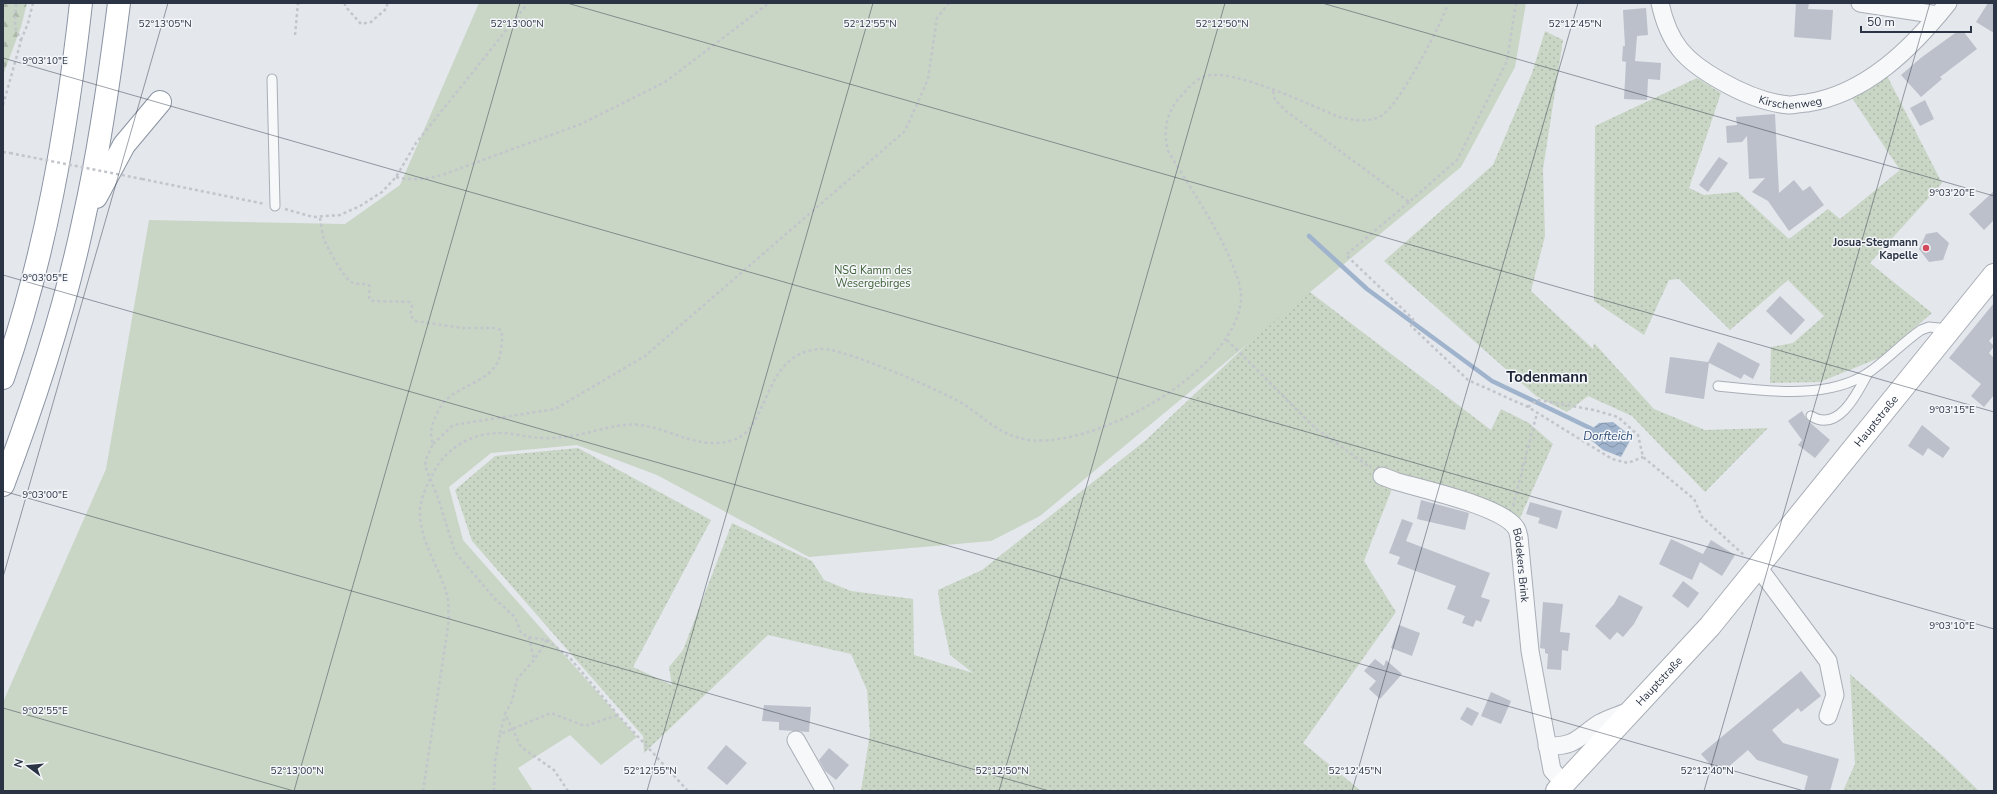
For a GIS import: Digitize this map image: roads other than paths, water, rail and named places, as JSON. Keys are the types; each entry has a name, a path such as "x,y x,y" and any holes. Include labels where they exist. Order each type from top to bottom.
{"main road":[{"path":"3,378 25,307 41,244 74,67 80,3"},
{"path":"3,485 43,372 84,220 98,148 119,3"},
{"path":"84,220 124,145 160,102"},
{"name":"Hauptstraße","path":"1560,787 1710,626 1994,275"}],"street":[{"name":"Kirschenweg","path":"1660,3 1666,27 1681,52 1702,70 1732,88 1762,100 1790,105 1816,101 1842,94 1869,79 1914,41 1943,9"},
{"name":"Kirschenweg","path":"1860,3 1943,9"},
{"name":"Bödekers Brink","path":"1382,476 1479,505 1516,527 1519,537 1530,651 1552,770 1560,787"},
{"path":"1758,567 1828,661 1835,695 1828,716"},
{"path":"1547,746 1562,747 1571,744 1601,723 1635,708"},
{"path":"796,740 825,791"}],"lane":[{"path":"272,79 275,206"},
{"path":"1718,386 1810,391 1826,389 1843,384 1868,373 1921,330 1930,327 1950,329"},
{"path":"1811,416 1818,421 1835,419 1843,411 1859,389 1868,373"}],"water":[{"name":"Dorfteich","path":"1613,422 1632,437 1621,457 1603,450 1591,440 1592,429 1599,423"}],"waterway":[{"path":"1309,236 1367,289 1492,381 1592,429"}],"place":[{"name":"Josua-Stegmann Kapelle","path":"1926,248"}],"district":[{"name":"Todenmann","path":"1547,377"}],"park label":[{"name":"NSG Kamm des Wesergebirges","path":"873,276"}]}
